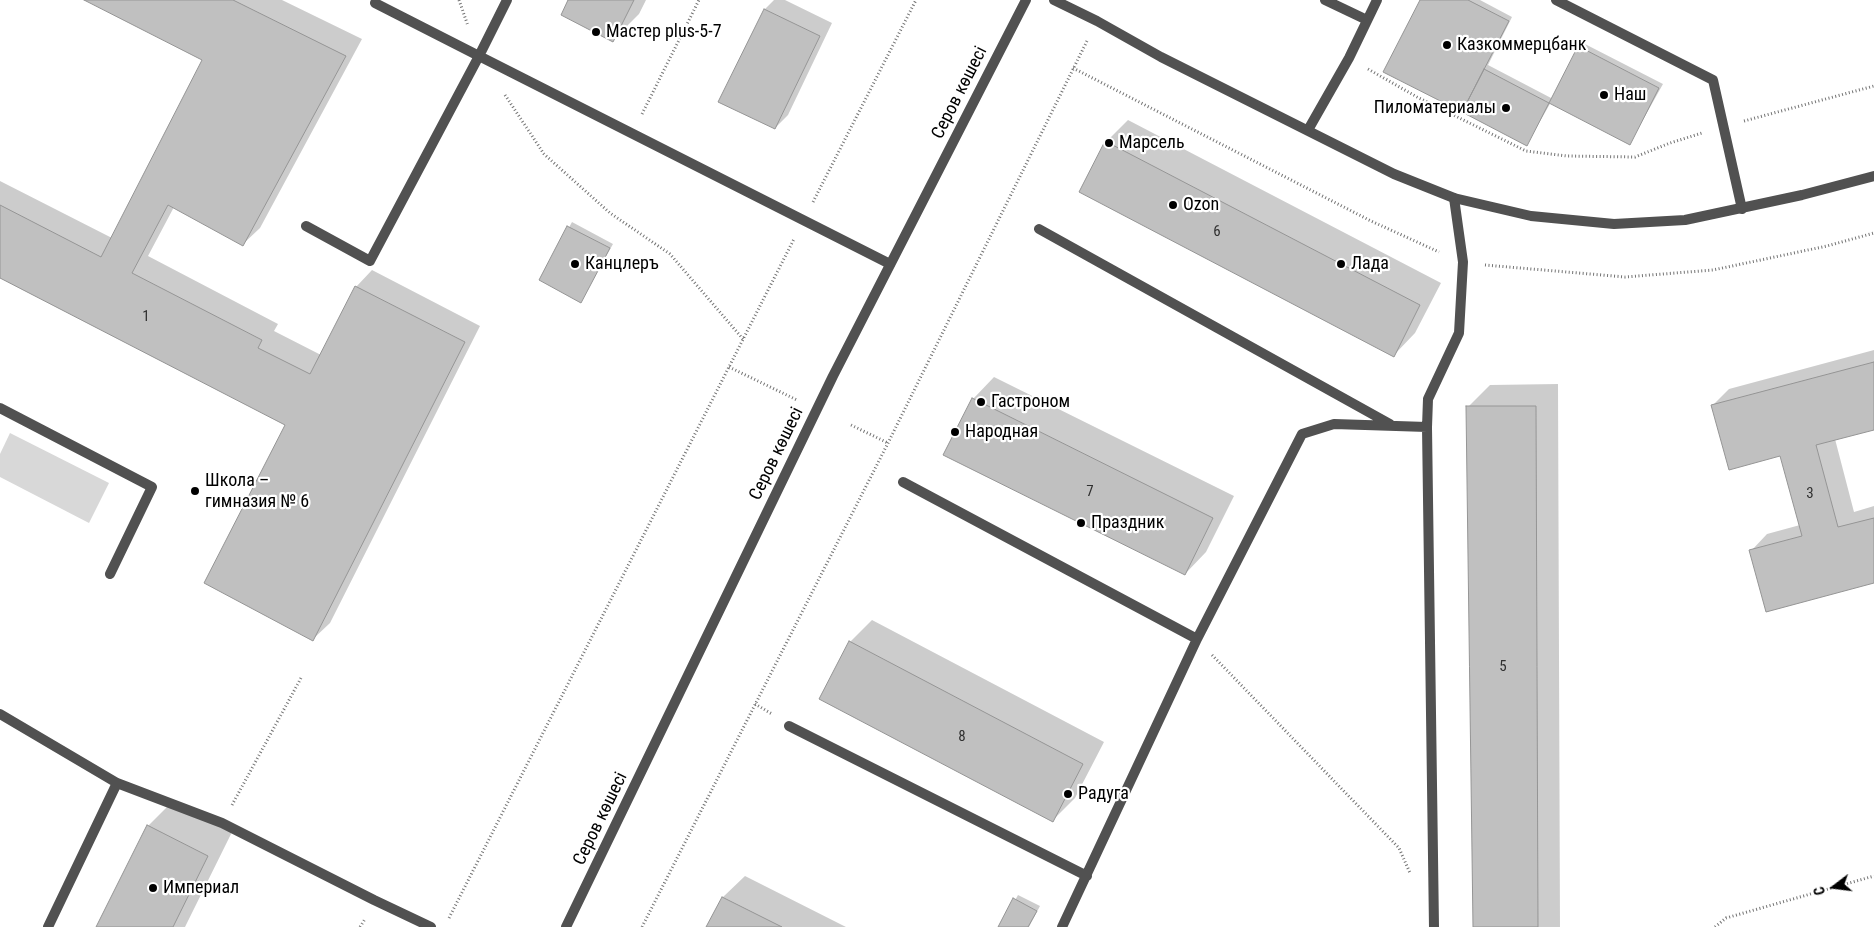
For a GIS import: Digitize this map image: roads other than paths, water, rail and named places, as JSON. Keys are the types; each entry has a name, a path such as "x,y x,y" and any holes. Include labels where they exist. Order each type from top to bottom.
{"street":[{"path":"306,226 370,261 508,0"},
{"name":"Серов көшесі","path":"566,927 797,449 1026,0"},
{"path":"1054,0 1097,21 1161,57 1394,174 1454,198 1532,216 1614,224 1685,220 1742,209 1874,176"},
{"path":"1324,0 1366,20"},
{"path":"1308,130 1349,58 1377,0"},
{"path":"1556,0 1713,80 1742,209"},
{"path":"375,3 890,264"},
{"path":"1434,927 1427,426 1428,399 1459,333 1463,262 1454,198"},
{"path":"1039,229 1392,425"},
{"path":"0,408 152,488 110,574"},
{"path":"1062,927 1197,639 1302,434 1334,424 1427,426"},
{"path":"902,482 1197,639"},
{"path":"0,714 117,783 222,823 431,927"},
{"path":"789,726 1087,876"},
{"path":"48,927 117,783"}],"place":[{"name":"Мастер plus-5-7","path":"596,32"},
{"name":"Казкоммерцбанк","path":"1447,45"},
{"name":"Наш","path":"1604,95"},
{"name":"Пиломатериалы","path":"1506,108"},
{"name":"Марсель","path":"1109,143"},
{"name":"Ozon","path":"1173,205"},
{"name":"Канцлеръ","path":"575,264"},
{"name":"Лада","path":"1341,264"},
{"name":"Гастроном","path":"981,402"},
{"name":"Народная","path":"955,432"},
{"name":"Школа – гимназия № 6","path":"195,491"},
{"name":"Праздник","path":"1081,523"},
{"name":"Радуга","path":"1068,794"},
{"name":"Империал","path":"153,888"}]}
